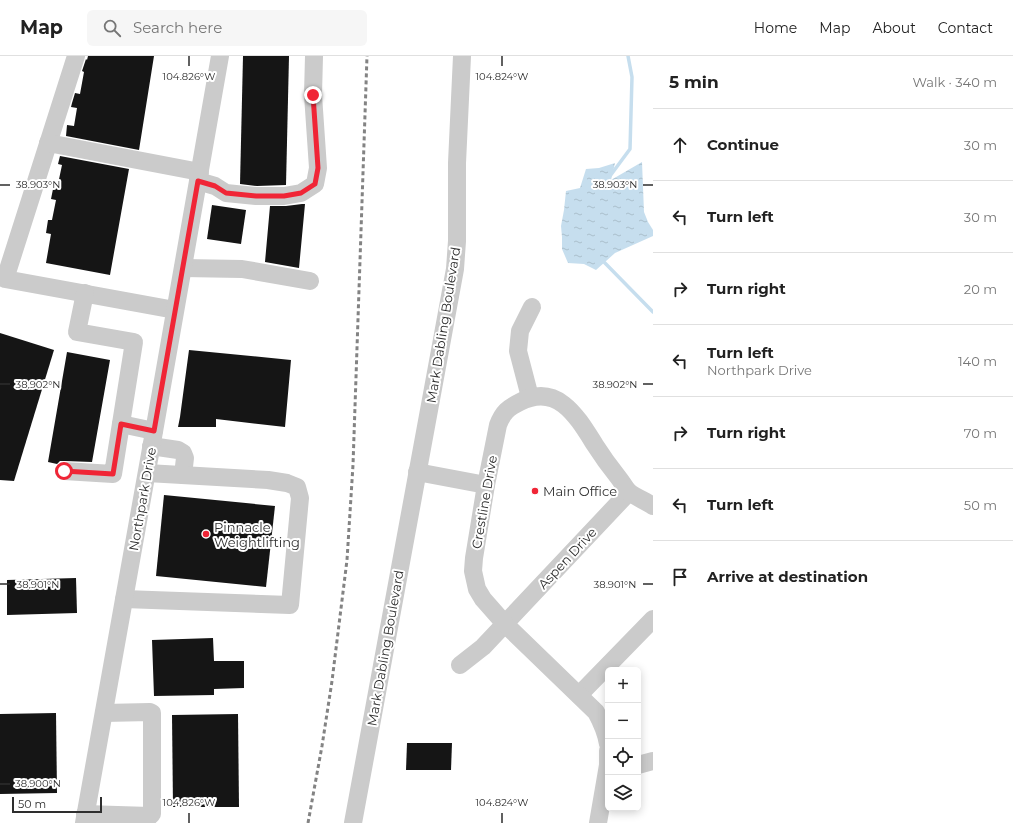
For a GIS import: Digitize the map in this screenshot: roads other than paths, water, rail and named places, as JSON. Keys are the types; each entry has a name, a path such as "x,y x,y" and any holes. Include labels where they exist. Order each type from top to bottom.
{"street":[{"path":"76,56 5,279 175,310"},
{"name":"Northpark Drive","path":"85,819 220,56"},
{"path":"48,143 199,176 226,193 256,196 284,196 301,193 315,184 318,168 313,95 314,56"},
{"name":"Mark Dabling Boulevard","path":"353,823 455,269 457,241 457,162 462,56"},
{"path":"183,268 242,269 310,281"},
{"path":"64,471 113,474 134,342 77,332 86,293"},
{"path":"532,307 520,331 518,351 530,397 549,397 560,401 569,408 578,417 603,458 629,492 653,506"},
{"name":"Crestline Drive","path":"530,397 506,411 498,425 474,558 473,571 477,589 483,599 505,624 596,712 602,722 607,739"},
{"path":"121,424 184,453 185,458 183,475"},
{"path":"417,472 486,485"},
{"path":"124,599 290,605 300,498 297,487 287,482 268,480 147,473"},
{"name":"Aspen Drive","path":"460,665 483,647 629,492"},
{"path":"579,695 653,619"},
{"path":"85,819 114,819 150,816 152,814 152,713 104,713"},
{"path":"641,764 653,761"},
{"path":"598,823 606,775"}],"water":[{"path":"642,162 644,212 653,230 653,236 615,253 596,270 584,264 568,263 562,249 561,226 566,191 580,188 586,169 599,168 615,163 611,180"}],"waterway":[{"path":"610,176 630,149 632,77 628,56"},
{"path":"602,260 653,312"}],"railway":[{"path":"308,823 332,681 347,560 353,465 367,56"}],"place":[{"name":"Main Office","path":"535,491"},
{"name":"Pinnacle Weightlifting","path":"206,534"}]}
